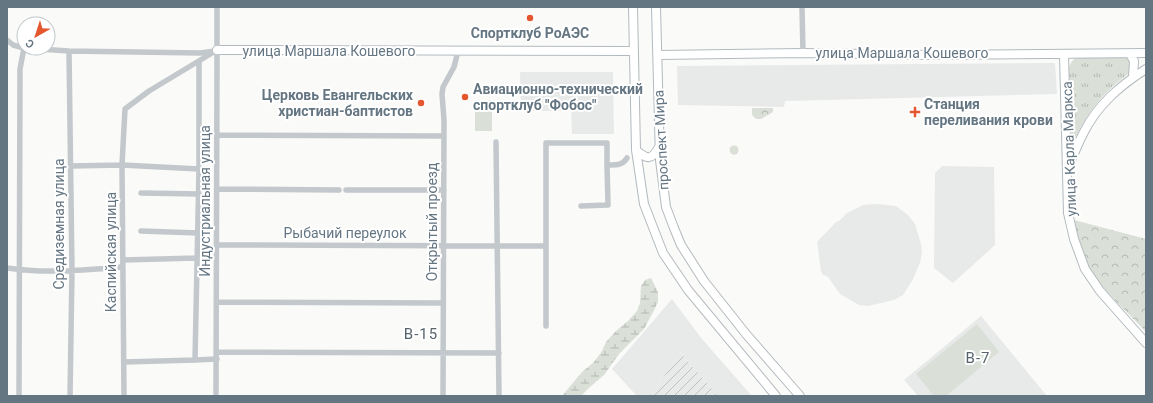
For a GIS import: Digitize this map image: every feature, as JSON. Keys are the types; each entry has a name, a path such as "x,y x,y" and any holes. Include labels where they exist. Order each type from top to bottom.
{"street":[{"name":"Индустриальная улица","path":"216,396 217,7"},
{"name":"проспект Мира","path":"633,7 636,150 644,204 663,253 688,290 776,396"},
{"name":"проспект Мира","path":"656,7 659,147 666,207 681,245 704,281 800,396"},
{"path":"802,7 803,53"},
{"path":"7,40 16,46"},
{"name":"улица Маршала Кошевого","path":"56,50 200,52 634,52"},
{"name":"Средиземная улица","path":"69,51 72,271 70,396"},
{"path":"195,360 199,194 199,61 217,51"},
{"name":"Открытый проезд","path":"443,396 444,120 442,94 443,87 454,67 458,52"},
{"name":"улица Маршала Кошевого","path":"658,56 803,53 931,55 1146,54"},
{"path":"658,56 1064,55"},
{"name":"улица Карла Маркса","path":"1064,55 1069,212 1075,239 1087,269 1101,289 1146,340"},
{"path":"1130,55 1134,61 1133,77"},
{"path":"19,396 20,69 22,56"},
{"name":"Каспийская улица","path":"124,396 122,165 125,109 149,91 199,61"},
{"path":"1146,69 1133,77 1101,106 1085,130 1067,168 1068,213 1074,239 1085,269 1100,291 1146,343"},
{"path":"217,135 444,136"},
{"path":"496,142 499,396"},
{"path":"546,326 546,143 607,143 608,205 582,206"},
{"path":"636,150 648,158 655,155 659,147"},
{"path":"607,165 618,165 628,158"},
{"path":"71,166 122,165 199,169"},
{"path":"217,189 339,190"},
{"path":"346,190 444,190"},
{"path":"141,193 199,194"},
{"path":"141,231 198,233"},
{"name":"Рыбачий переулок","path":"217,245 545,246"},
{"path":"124,260 197,258"},
{"path":"7,268 20,270 72,271 123,267"},
{"path":"217,302 443,303"},
{"path":"217,352 499,353"},
{"path":"124,362 217,359"}],"shaded area":[{"path":"1055,63 1057,94 785,101 784,107 678,105 677,66"},
{"path":"520,72 613,72 614,134 572,134 571,111 521,111"},
{"path":"942,166 994,167 995,245 953,283 934,268 935,173"},
{"path":"877,204 896,206 908,215 915,224 922,252 920,263 912,281 903,295 894,300 868,306 859,305 840,294 828,277 823,275 821,271 817,242 847,213 863,205"},
{"path":"672,299 702,339 752,396 718,396 680,352 651,396 637,396 612,369"},
{"path":"981,316 1047,396 918,396 904,380"},
{"path":"680,352 718,396 651,396"}],"green space":[{"path":"1125,57 1130,60 1131,72 1102,97 1088,115 1070,148 1069,67 1072,61 1076,58"},
{"path":"475,100 492,100 492,131 475,131"},
{"path":"752,108 773,108 773,112 761,119 756,119 752,115"},
{"path":"734,145 739,150 734,155 729,150"},
{"path":"1074,220 1146,239 1146,332 1109,294 1093,273 1086,262 1080,247"},
{"path":"651,278 658,292 658,302 644,329 619,354 604,375 581,396 562,396 582,372 594,362 602,351 606,342 637,311 640,303 641,286 645,280"},
{"path":"977,324 999,352 946,396 934,396 916,374"}],"place":[{"name":"Спортклуб РоАЭС","path":"530,18"},
{"name":"Авиационно-технический спортклуб \"Фобос\"","path":"465,97"},
{"name":"Церковь Евангельских христиан-баптистов","path":"421,103"},
{"name":"Станция переливания крови","path":"915,112"}],"district":[{"name":"В-15","path":"421,334"},
{"name":"В-7","path":"978,358"}]}
